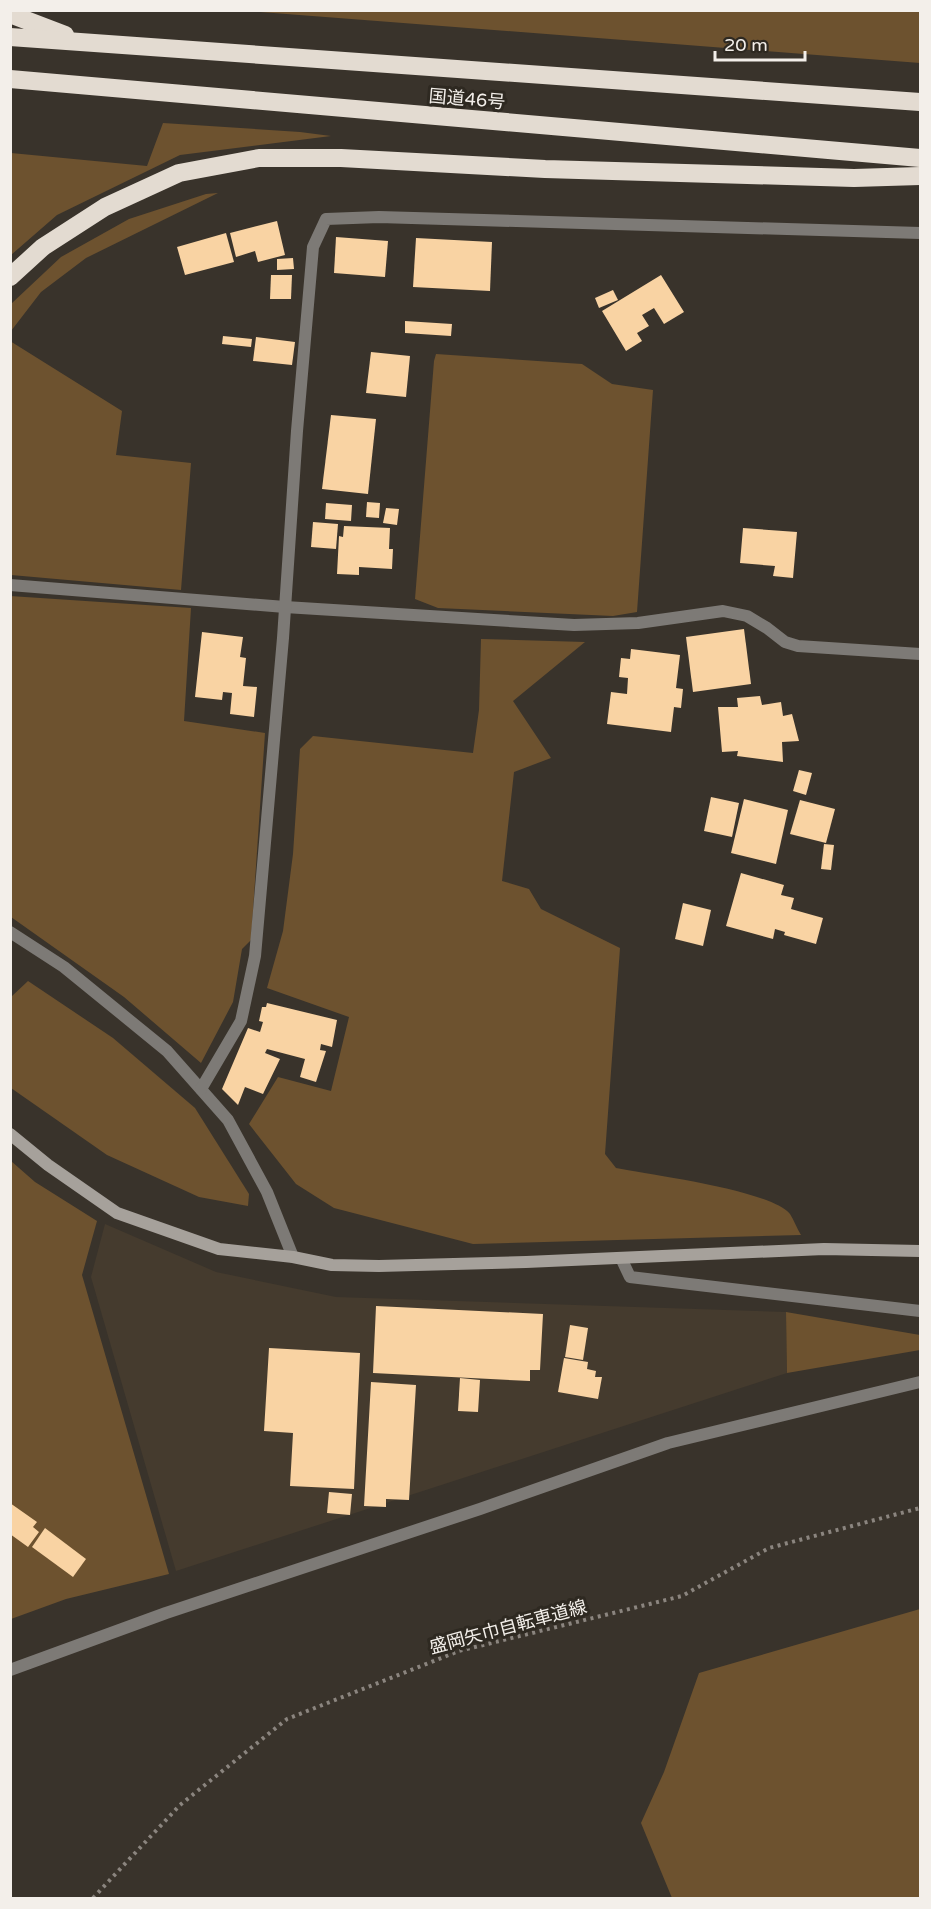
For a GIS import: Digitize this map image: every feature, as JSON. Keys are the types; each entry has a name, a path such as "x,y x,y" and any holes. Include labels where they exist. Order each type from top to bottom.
{"highway":[{"path":"10,14 85,44"},
{"name":"国道46号","path":"10,37 921,102"},
{"name":"国道46号","path":"10,79 921,158"},
{"path":"10,277 43,247 105,207 179,173 259,158 341,158 545,169 854,178 921,176"}],"street":[{"path":"201,1089 241,1020 255,956 313,247 326,219 379,217 921,233"},
{"path":"10,585 285,607 574,625 638,623 723,611 747,616 785,642 798,646 921,654"},
{"path":"10,932 63,967 167,1051 228,1120 267,1191 293,1257"},
{"path":"10,1134 48,1165 117,1213 219,1249 293,1257 332,1265 379,1266 824,1249 921,1251"},
{"path":"621,1258 630,1277 921,1311"},
{"path":"10,1670 166,1613 480,1509 668,1443 921,1382"}],"path":[{"name":"盛岡矢巾自転車道線","path":"93,1899 180,1804 287,1719 459,1651 682,1596 769,1548 921,1508"}],"shaded area":[{"path":"248,11 920,11 920,63"},
{"path":"163,123 331,136 180,155 57,215 11,255 11,153 147,166"},
{"path":"218,193 86,258 41,292 11,331 11,304 61,257 129,219 206,194"},
{"path":"10,341 122,411 116,455 191,463 181,590 11,575"},
{"path":"436,354 582,364 612,384 653,390 637,612 613,616 438,608 415,599"},
{"path":"10,596 191,608 184,721 265,733 251,940 242,949 233,1002 201,1063 124,997 11,917"},
{"path":"481,639 585,642 513,701 551,758 514,772 502,881 529,889 541,909 620,948 605,1154 616,1168 709,1185 778,1205 790,1214 801,1235 473,1244 334,1208 296,1184 249,1124 278,1077 331,1091 349,1017 267,988 283,931 293,854 300,749 313,736 473,753 479,710"},
{"path":"28,981 113,1038 195,1108 249,1194 248,1206 199,1197 107,1155 11,1088 11,997"},
{"path":"11,1161 35,1182 97,1221 82,1275 169,1574 66,1599 11,1619"},
{"path":"105,1224 216,1272 336,1297 786,1312 787,1373 176,1571 91,1277"},
{"path":"786,1312 920,1335 920,1350 787,1373"},
{"path":"920,1609 920,1898 672,1898 641,1823 664,1772 699,1673"}],"building":[{"path":"277,221 285,255 258,262 255,251 236,257 230,233"},
{"path":"226,233 234,262 185,275 177,247"},
{"path":"336,237 388,241 385,277 334,273"},
{"path":"416,238 492,242 490,291 413,287"},
{"path":"293,258 294,269 277,270 277,259"},
{"path":"271,275 292,275 291,299 270,299"},
{"path":"661,275 684,312 664,324 654,308 642,315 649,326 637,333 642,341 626,351 602,311"},
{"path":"613,290 618,300 599,308 595,298"},
{"path":"405,321 452,324 451,336 405,333"},
{"path":"223,336 252,339 251,347 222,344"},
{"path":"256,337 295,342 292,365 253,361"},
{"path":"371,352 410,356 406,397 366,393"},
{"path":"331,415 376,419 368,494 322,489"},
{"path":"367,502 380,503 379,518 366,517"},
{"path":"326,503 352,505 351,521 325,519"},
{"path":"386,508 399,509 397,525 383,523"},
{"path":"313,522 338,524 336,549 311,547"},
{"path":"344,526 390,528 389,549 393,549 392,569 359,567 359,575 337,574 339,536 343,537"},
{"path":"743,528 797,532 793,578 773,576 775,566 740,563"},
{"path":"744,629 751,684 693,692 686,637"},
{"path":"202,632 243,637 240,657 246,658 243,686 257,687 254,717 230,714 232,693 223,692 222,700 195,697"},
{"path":"631,649 680,655 676,688 683,689 681,708 674,707 671,732 607,724 611,692 627,694 628,678 619,677 621,658 630,659"},
{"path":"760,696 762,705 781,702 783,716 792,714 799,741 782,742 783,762 737,756 738,751 722,752 718,707 738,707 737,698"},
{"path":"799,770 812,773 806,795 793,791"},
{"path":"711,797 739,803 732,837 704,831"},
{"path":"744,799 788,810 776,864 731,853"},
{"path":"800,800 835,809 826,843 790,834"},
{"path":"824,844 834,845 831,870 821,869"},
{"path":"741,873 784,885 781,895 794,898 791,909 823,918 816,944 784,935 785,932 775,929 773,939 726,926"},
{"path":"683,903 711,910 703,946 675,939"},
{"path":"267,1003 337,1020 332,1047 321,1044 320,1050 326,1051 316,1082 300,1077 305,1059 267,1049 265,1053 280,1059 263,1094 245,1087 238,1105 222,1089 248,1028 260,1032 263,1022 259,1021 262,1007 266,1007"},
{"path":"376,1306 543,1314 540,1370 530,1370 530,1381 373,1373"},
{"path":"570,1325 588,1328 583,1360 565,1357"},
{"path":"269,1348 360,1353 354,1489 290,1486 293,1433 264,1431"},
{"path":"564,1358 588,1362 587,1369 596,1371 595,1377 602,1377 598,1399 558,1392"},
{"path":"460,1378 480,1380 478,1412 458,1411"},
{"path":"371,1382 416,1385 409,1500 386,1499 386,1507 364,1506"},
{"path":"329,1492 352,1494 350,1515 327,1513"},
{"path":"10,1503 37,1522 33,1527 39,1532 28,1547 10,1534"},
{"path":"45,1528 86,1559 73,1577 32,1547"}]}
